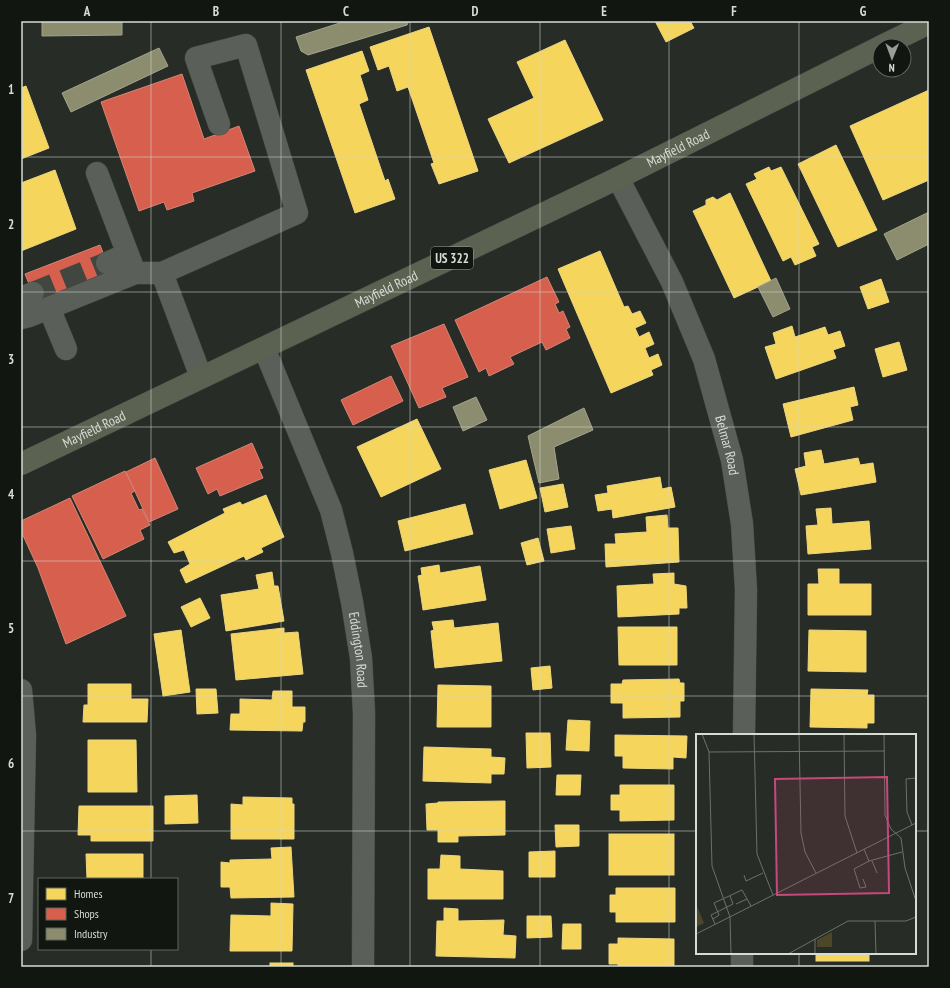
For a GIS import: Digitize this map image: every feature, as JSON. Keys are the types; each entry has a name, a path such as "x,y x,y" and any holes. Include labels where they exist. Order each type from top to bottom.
{"main road":[{"name":"Mayfield Road","path":"898,38 929,23"},
{"name":"Mayfield Road","path":"21,464 618,178 872,51"}],"street":[{"path":"107,262 131,264 162,274 297,214 246,45 196,58 219,124"},
{"path":"97,173 131,264"},
{"name":"Belmar Road","path":"618,178 672,282 704,358 732,460 742,524 746,590 744,734"},
{"path":"21,318 49,308 131,264"},
{"path":"162,274 201,377"},
{"path":"49,308 66,349"},
{"name":"Eddington Road","path":"264,348 331,510 342,552 361,658 364,713 363,967"},
{"path":"21,690 25,735 21,940"},
{"path":"742,954 742,967"}],"building: Homes":[{"path":"655,21 690,21 694,28 666,42"},
{"path":"429,27 478,171 439,184 431,164 434,163 408,87 397,91 389,66 378,70 370,47"},
{"path":"565,40 603,120 509,163 488,119 534,98 517,62"},
{"path":"362,51 369,71 360,75 368,100 359,104 385,181 388,179 395,199 355,213 306,70"},
{"path":"26,86 49,148 21,159 21,88"},
{"path":"929,90 929,180 883,200 850,126"},
{"path":"836,145 877,230 838,247 798,164"},
{"path":"769,167 771,171 781,167 819,244 812,247 816,256 795,265 791,257 783,261 746,184 757,179 754,174"},
{"path":"55,170 76,229 21,251 21,183"},
{"path":"730,193 771,281 734,298 693,211 706,205 706,200 713,197 717,200"},
{"path":"600,251 624,307 628,306 632,314 640,311 646,323 635,328 639,337 649,332 654,344 645,348 649,358 658,354 662,365 651,370 653,375 611,393 558,269"},
{"path":"881,279 889,302 868,309 860,287"},
{"path":"792,326 795,337 825,327 828,335 840,331 845,346 833,350 836,358 776,379 765,347 776,344 773,333"},
{"path":"899,342 907,370 883,377 875,349"},
{"path":"854,387 858,405 850,407 853,420 791,437 783,404"},
{"path":"417,419 441,469 381,497 357,447"},
{"path":"821,450 824,464 858,458 860,465 873,463 876,482 801,495 795,469 806,466 804,453"},
{"path":"526,460 537,498 500,509 489,470"},
{"path":"660,477 662,489 671,487 675,507 613,518 612,509 598,511 595,495 608,493 607,486"},
{"path":"563,484 568,507 545,512 540,488"},
{"path":"266,495 284,537 261,548 263,552 246,560 244,556 186,583 180,570 190,564 184,550 174,553 168,542 225,513 223,509 240,502 242,505"},
{"path":"465,504 473,534 405,551 398,521"},
{"path":"831,508 832,524 869,521 871,549 808,554 806,526 818,525 816,509"},
{"path":"667,515 668,528 678,528 679,562 606,567 605,544 616,544 615,534 647,532 646,517"},
{"path":"571,526 575,549 551,553 547,529"},
{"path":"538,538 544,561 527,565 521,543"},
{"path":"439,565 440,573 480,566 486,600 423,610 418,576 422,575 421,568"},
{"path":"818,569 839,569 839,584 871,584 871,615 808,615 808,584 819,584"},
{"path":"272,572 274,586 278,586 284,621 226,631 221,595 259,589 256,575"},
{"path":"674,573 674,584 686,586 687,608 679,608 679,614 618,617 617,586 654,584 653,574"},
{"path":"200,598 210,618 191,627 181,607"},
{"path":"453,620 454,628 498,623 502,661 435,668 431,631 434,630 432,622"},
{"path":"618,627 677,627 677,665 619,665"},
{"path":"284,628 284,633 298,632 303,674 236,680 231,634"},
{"path":"181,630 190,692 163,696 154,634"},
{"path":"809,630 866,631 866,672 808,671"},
{"path":"550,666 552,688 533,690 531,668"},
{"path":"679,679 680,683 684,683 684,701 680,701 680,717 623,718 623,703 611,703 611,684 622,684 623,680"},
{"path":"88,684 131,684 131,699 148,699 147,722 83,722 84,705 88,705"},
{"path":"438,685 491,686 491,727 437,727"},
{"path":"196,689 216,689 218,713 197,714"},
{"path":"811,689 868,690 867,695 874,695 874,723 867,723 867,728 810,727"},
{"path":"273,691 292,691 292,707 305,707 305,722 303,722 302,731 230,730 231,714 240,714 240,699 272,700"},
{"path":"568,720 590,721 589,751 566,750"},
{"path":"526,733 550,733 551,767 527,768"},
{"path":"615,735 687,736 686,758 673,757 673,769 623,768 623,756 615,756"},
{"path":"88,740 136,740 137,792 88,792"},
{"path":"424,747 491,749 491,757 505,758 504,774 491,774 491,783 423,781"},
{"path":"557,775 581,775 580,795 556,795"},
{"path":"620,785 674,785 674,820 620,821 620,810 611,810 611,795 620,795"},
{"path":"197,795 198,823 165,824 165,796"},
{"path":"243,797 292,798 292,804 294,804 294,839 231,839 231,804 243,805"},
{"path":"505,801 505,835 458,836 458,842 438,842 438,830 427,830 426,804 438,802"},
{"path":"79,806 153,806 153,841 91,841 91,835 78,835"},
{"path":"555,825 579,825 579,846 556,847"},
{"path":"609,834 674,834 674,875 609,875"},
{"path":"291,847 294,897 231,898 230,887 221,887 221,862 230,863 230,860 272,859 271,848"},
{"path":"555,851 555,877 529,877 529,852"},
{"path":"86,854 143,854 143,878 87,878"},
{"path":"441,855 460,856 460,869 503,871 503,899 428,899 428,869 440,869"},
{"path":"616,888 675,888 675,922 616,922 616,912 610,912 610,895 616,895"},
{"path":"271,903 293,904 292,951 230,951 231,915 271,916"},
{"path":"444,908 458,909 458,921 504,920 503,935 516,936 515,958 436,956 437,921 444,921"},
{"path":"527,916 551,916 552,937 527,938"},
{"path":"563,924 581,924 581,949 562,949"},
{"path":"618,938 674,939 674,967 618,967 618,964 609,964 609,944 618,944"},
{"path":"816,954 869,954 869,961 816,961"},
{"path":"270,963 293,963 293,967 270,967"}],"building: Shops":[{"path":"182,74 204,139 239,126 255,171 192,193 194,201 167,210 164,202 139,211 101,102"},
{"path":"100,245 113,278 39,308 25,274"},
{"path":"547,277 559,302 555,304 559,313 563,311 570,327 566,329 570,338 546,350 542,342 510,357 514,364 489,376 486,368 479,372 455,320"},
{"path":"444,324 468,377 442,388 446,397 419,408 391,346"},
{"path":"391,376 403,401 353,425 341,400"},
{"path":"252,443 263,468 259,469 263,478 220,496 217,489 208,494 196,468"},
{"path":"155,458 178,509 149,522 126,472"},
{"path":"125,471 135,491 131,493 139,510 142,509 150,525 140,530 144,539 103,559 72,496"},
{"path":"70,498 126,616 66,644 38,568 21,531 21,521"}],"building: Industry":[{"path":"42,21 122,21 122,35 42,36"},
{"path":"346,21 409,21 407,25 308,55 301,51 296,37"},
{"path":"159,48 168,66 71,112 62,93"},
{"path":"929,212 929,244 897,260 884,234"},
{"path":"776,278 790,309 773,317 758,287"},
{"path":"476,397 487,420 463,431 453,407"},
{"path":"584,408 593,430 554,447 559,479 539,483 528,436"}],"tunnel":[{"path":"33,293 107,263"}]}
